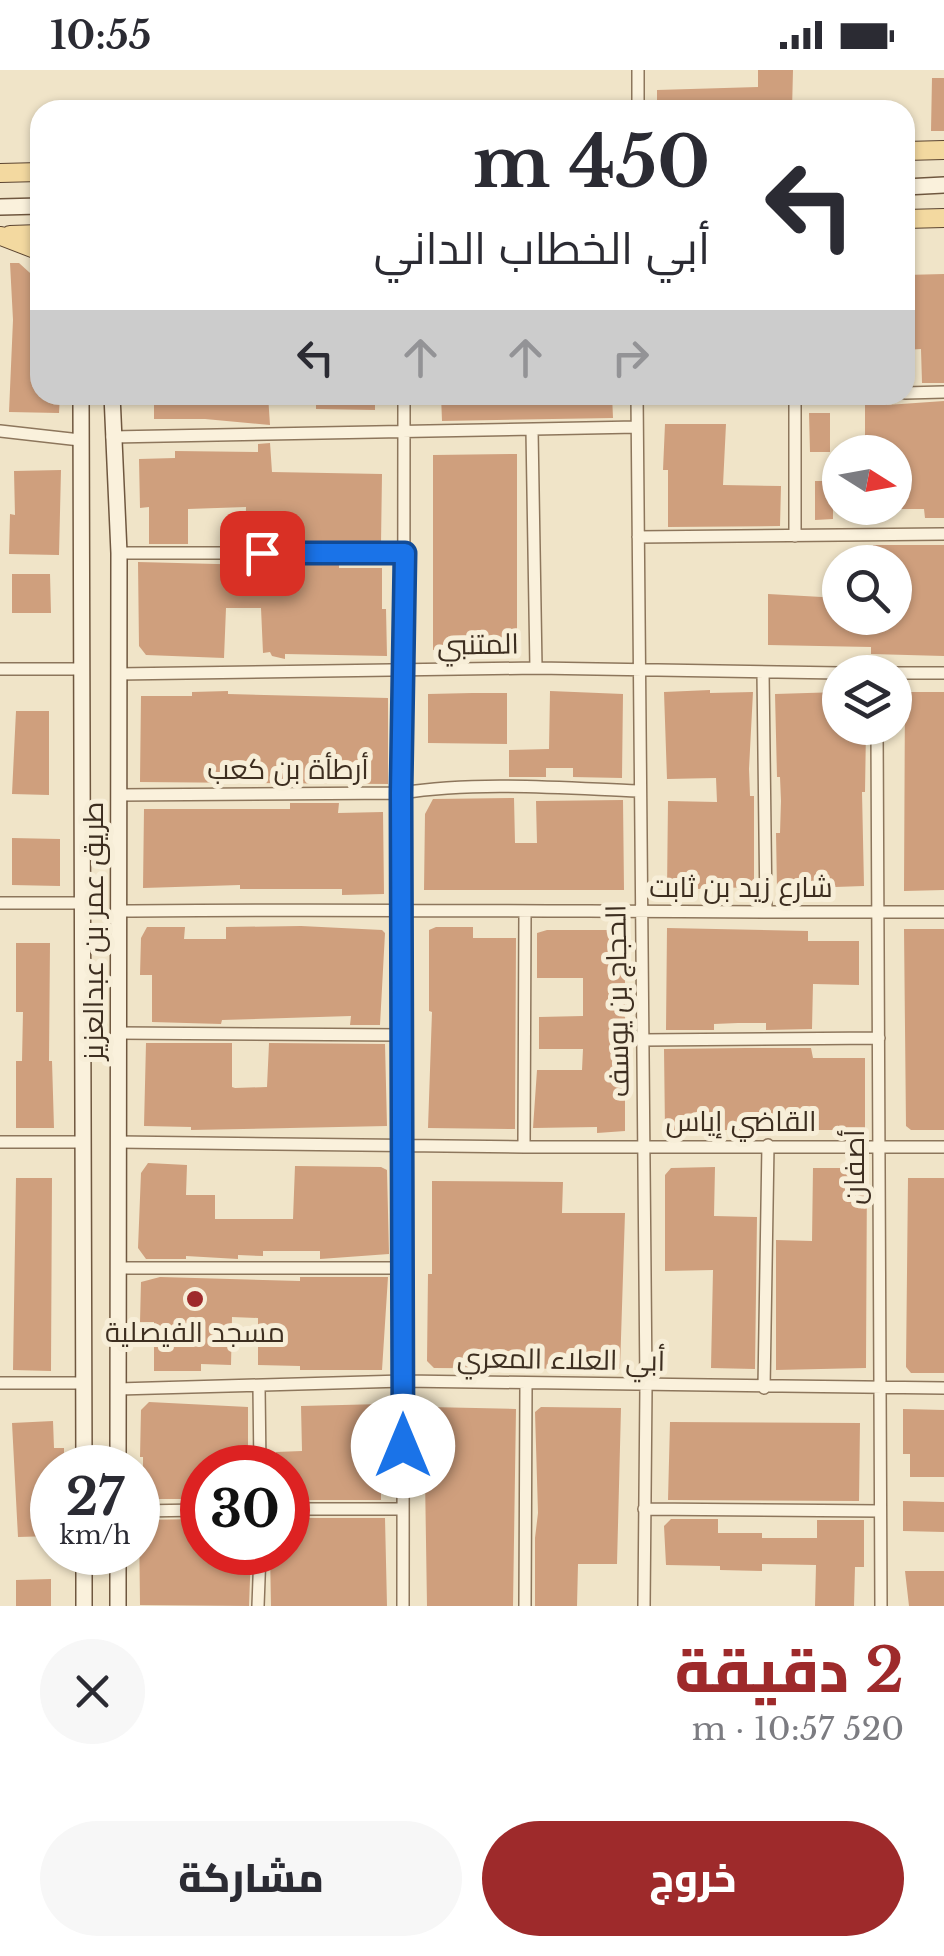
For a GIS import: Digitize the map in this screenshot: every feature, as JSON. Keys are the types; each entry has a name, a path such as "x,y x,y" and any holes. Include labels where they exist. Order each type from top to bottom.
{"main road":[{"path":"915,151 944,150"},
{"path":"0,172 30,172"},
{"path":"915,186 944,186"},
{"path":"0,206 30,206"},
{"path":"915,219 944,218"},
{"path":"0,236 30,234"},
{"path":"0,236 30,247"},
{"name":"طريق عمر بن عبدالعزيز","path":"81,405 84,1445"},
{"name":"طريق عمر بن عبدالعزيز","path":"112,405 119,553 118,1445"},
{"path":"84,1575 84,1606"},
{"path":"118,1575 118,1606"}],"street":[{"path":"638,70 638,100"},
{"path":"915,393 944,392"},
{"path":"403,1606 404,405"},
{"name":"الحجاج بن يوسف","path":"637,405 646,1386 644,1606"},
{"path":"795,405 795,536"},
{"path":"112,436 638,427"},
{"path":"532,430 536,668"},
{"path":"0,431 80,440"},
{"path":"638,538 944,534"},
{"path":"119,553 405,553"},
{"name":"المتنبي","path":"118,674 536,668 822,673"},
{"path":"0,669 82,669"},
{"path":"763,672 766,912"},
{"path":"912,673 944,673"},
{"name":"أصفان","path":"877,745 881,1606"},
{"name":"أرطأة بن كعب","path":"118,795 401,793 534,787 638,791"},
{"path":"0,903 85,903"},
{"name":"شارع زيد بن ثابت","path":"117,911 402,908 944,912"},
{"path":"524,1147 525,911"},
{"path":"118,1033 402,1035"},
{"path":"643,1040 879,1038"},
{"path":"0,1142 84,1142"},
{"name":"القاضي إياس","path":"118,1142 944,1147"},
{"path":"764,1388 768,1145"},
{"path":"118,1268 401,1268"},
{"path":"0,1383 84,1382"},
{"name":"أبي العلاء المعري","path":"118,1389 403,1382 944,1388"},
{"path":"524,1606 526,1384"},
{"path":"259,1387 260,1445"},
{"path":"310,1509 403,1510"},
{"path":"644,1509 880,1510"},
{"path":"258,1606 259,1575"}],"building":[{"path":"758,70 793,70 792,100 657,100 657,90 758,87"},
{"path":"932,78 944,78 944,131 931,131"},
{"path":"10,263 19,263 30,273 30,405 59,405 59,413 9,412 13,320"},
{"path":"944,274 944,383 922,383 921,349 915,349 915,275"},
{"path":"944,401 944,518 925,518 924,509 912,509 912,435 865,435 865,405"},
{"path":"154,405 269,405 270,425 205,419 154,419"},
{"path":"316,405 375,405 375,410 316,409"},
{"path":"441,405 612,405 613,418 442,421"},
{"path":"809,413 830,413 830,435 822,435 822,452 810,452"},
{"path":"665,424 726,424 723,485 781,486 780,526 668,527 668,470 663,470"},
{"path":"270,443 272,472 382,474 381,544 245,544 246,507 188,509 188,544 149,544 149,507 140,508 139,459 175,458 175,451 258,452 258,444"},
{"path":"517,454 517,650 433,650 433,455"},
{"path":"61,470 59,555 9,554 10,514 15,515 14,471"},
{"path":"815,481 822,481 822,520 815,520"},
{"path":"912,545 944,545 944,656 871,654 871,647 768,645 768,594 822,597 822,635 912,635"},
{"path":"138,562 291,566 291,562 339,562 339,568 382,568 387,656 285,654 285,659 263,653 261,608 226,608 224,658 146,655 139,646"},
{"path":"12,574 50,574 51,613 12,613"},
{"path":"228,691 388,698 388,784 140,782 141,696"},
{"path":"550,691 623,694 622,778 573,777 573,768 546,768 546,777 509,777 509,750 549,749"},
{"path":"664,692 753,692 749,769 750,796 754,796 754,887 667,890 668,801 717,802 716,778 667,779"},
{"path":"912,692 944,692 944,890 904,891 905,745 912,745"},
{"path":"507,693 507,744 428,743 428,694"},
{"path":"822,693 822,745 866,745 862,792 864,886 777,889 776,833 780,833 781,801 775,694"},
{"path":"16,711 49,711 49,795 12,794"},
{"path":"514,798 515,843 537,843 536,801 623,800 624,890 424,890 425,814 433,799"},
{"path":"290,803 339,803 338,813 383,812 384,894 342,895 342,889 240,889 240,885 143,888 144,809 290,809"},
{"path":"12,838 60,839 60,886 12,885"},
{"path":"301,926 385,933 380,1025 350,1025 351,1016 222,1020 221,1024 152,1022 152,975 140,975 141,938 147,927 185,927 184,939 226,939 226,927"},
{"path":"473,927 473,938 516,938 515,1129 428,1128 432,1012 429,930"},
{"path":"667,928 808,931 808,941 859,941 859,985 813,984 812,1029 766,1030 766,1023 738,1023 714,1024 714,1030 666,1030"},
{"path":"904,929 944,929 944,1130 911,1130 906,1126"},
{"path":"625,930 625,1131 597,1133 597,1127 533,1128 537,1070 582,1070 583,1049 539,1049 539,1017 583,1016 583,978 537,978 537,933"},
{"path":"16,943 50,943 49,1061 54,1128 16,1128 16,1061 22,1061 23,1012 16,1012"},
{"path":"146,1043 232,1043 235,1088 267,1087 269,1043 385,1044 387,1126 191,1130 144,1126"},
{"path":"811,1048 813,1058 865,1058 865,1130 665,1130 664,1049"},
{"path":"148,1163 187,1165 186,1195 215,1195 215,1219 293,1219 295,1166 381,1167 387,1170 389,1254 320,1259 320,1251 263,1251 263,1256 238,1255 238,1259 146,1259 138,1248 141,1173"},
{"path":"715,1167 714,1216 757,1217 755,1369 711,1368 713,1270 665,1271 665,1175 671,1168"},
{"path":"813,1168 867,1168 866,1368 776,1370 776,1240 812,1241"},
{"path":"16,1178 52,1178 51,1371 13,1370"},
{"path":"908,1178 944,1178 944,1373 911,1373 906,1367"},
{"path":"432,1181 563,1182 562,1213 625,1213 620,1369 434,1368 427,1361"},
{"path":"160,1277 300,1281 300,1277 388,1277 382,1370 300,1370 300,1366 258,1365 258,1318 232,1317 231,1365 201,1364 201,1371 154,1371 154,1322 140,1322 141,1282"},
{"path":"149,1402 248,1407 248,1445 180,1445 180,1499 160,1499 160,1445 140,1445 141,1410"},
{"path":"383,1404 389,1413 388,1452 381,1452 381,1500 310,1500 310,1445 302,1445 301,1406"},
{"path":"429,1407 516,1409 513,1606 427,1606 424,1412"},
{"path":"541,1407 621,1408 617,1564 578,1564 577,1606 535,1606 535,1412"},
{"path":"903,1409 944,1410 944,1477 910,1477 910,1454 903,1454"},
{"path":"53,1421 54,1445 30,1445 30,1537 18,1537 12,1423"},
{"path":"670,1422 860,1423 859,1501 668,1500"},
{"path":"903,1501 944,1502 944,1532 903,1531"},
{"path":"310,1518 385,1518 387,1606 271,1606 270,1575 310,1575"},
{"path":"180,1519 180,1575 250,1575 249,1606 140,1605 140,1575 160,1575 160,1520"},
{"path":"671,1519 718,1519 718,1533 762,1533 762,1538 817,1538 817,1520 864,1520 864,1567 855,1567 854,1606 815,1606 816,1565 762,1564 762,1571 666,1565 664,1526"},
{"path":"905,1571 944,1571 944,1606 909,1606"},
{"path":"51,1579 51,1606 16,1606 16,1580"}],"place":[{"name":"مسجد الفيصلية","path":"195,1299"}],"route":[{"path":"262,553 405,553 401,793 403,1446"}]}
